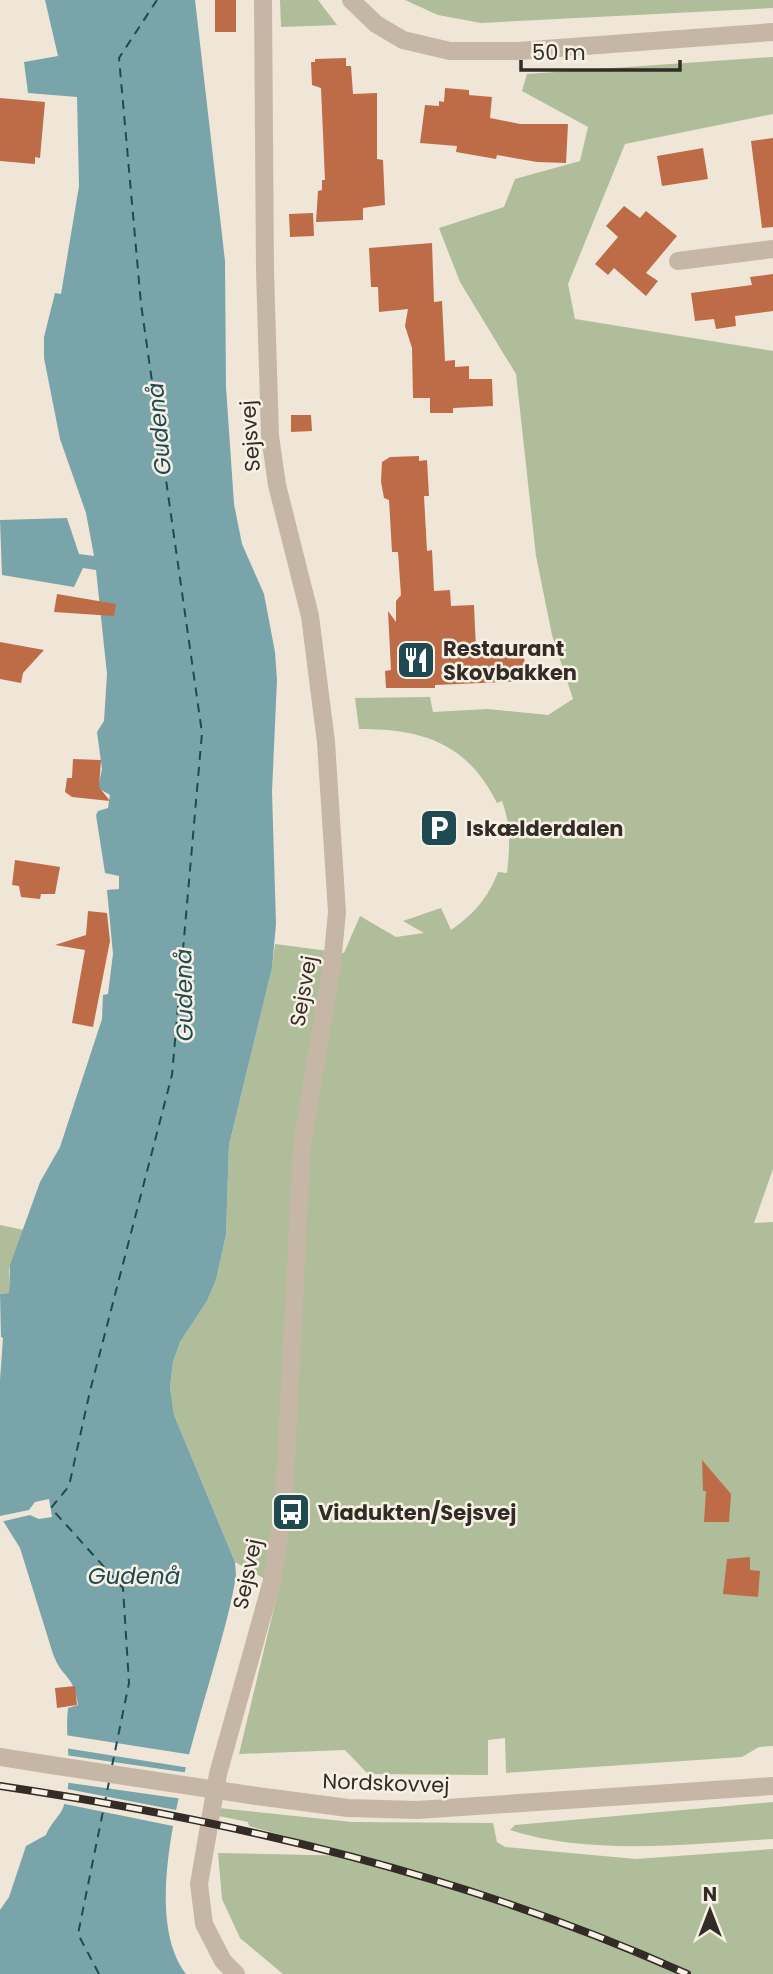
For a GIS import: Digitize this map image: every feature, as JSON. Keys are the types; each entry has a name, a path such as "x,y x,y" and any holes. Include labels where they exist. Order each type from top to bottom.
{"street":[{"name":"Sejsvej","path":"236,1974 223,1961 204,1924 200,1884 218,1774 273,1577 284,1500 302,1145 332,964 337,912 326,742 310,616 277,485 270,436 264,262 263,0"},
{"path":"351,0 376,24 396,36 419,45 450,51 518,51 773,32"},
{"path":"678,261 773,248"},
{"name":"Nordskovvej","path":"0,1757 348,1808 417,1810 773,1786"}],"green space":[{"path":"280,0 318,0 337,25 281,27"},
{"path":"405,0 773,0 773,8 481,23 438,15"},
{"path":"773,57 773,114 625,144 568,284 575,319 773,351 773,1169 754,1223 773,1222 773,1746 759,1747 742,1757 506,1773 505,1738 488,1740 488,1775 368,1774 345,1750 239,1754 279,1587 235,1562 174,1415 170,1387 173,1362 180,1342 207,1301 216,1280 226,1235 229,1145 272,968 275,944 344,953 360,916 396,937 424,933 403,921 441,908 451,930 479,905 498,872 507,873 509,837 502,801 497,803 472,766 457,753 423,737 403,732 359,729 355,698 430,697 433,712 487,709 548,715 573,699 552,635 536,556 516,374 460,282 439,228 504,207 515,179 580,161 588,127 522,91 527,74"},
{"path":"0,1225 24,1230 9,1270 9,1293 0,1294"},
{"path":"773,1802 773,1839 606,1846 541,1838 510,1830 515,1825"},
{"path":"219,1808 352,1822 493,1823 497,1842 505,1847 636,1859 773,1849 773,1974 283,1974 240,1938 222,1899 218,1853 358,1856 249,1826 248,1822 214,1815"}],"water":[{"name":"Gudenå","path":"45,0 195,0 225,261 226,387 234,504 242,544 264,594 275,652 277,680 272,792 276,924 272,968 229,1145 226,1235 216,1280 207,1301 180,1342 173,1362 170,1387 174,1415 235,1562 236,1575 228,1616 183,1780 171,1837 166,1891 170,1937 186,1974 0,1974 0,1910 9,1897 26,1846 46,1835 63,1808 69,1771 68,1708 78,1705 74,1687 53,1654 20,1548 0,1516 0,1380 3,1338 0,1294 9,1293 10,1265 40,1182 60,1147 102,1019 103,995 108,994 113,954 107,890 119,889 119,876 105,873 96,815 98,811 108,808 110,795 98,788 102,769 97,732 104,721 107,674 96,570 83,568 74,587 2,575 0,520 67,518 79,554 94,556 86,513 60,439 44,358 44,337 55,293 61,294 79,186 77,97 28,93 24,62 58,56"}],"pier":[{"path":"49,1499 52,1517 39,1519 30,1515 0,1522 0,1516 29,1510 35,1502"},
{"path":"65,1735 193,1755 190,1768 65,1748"},
{"path":"65,1755 189,1773 183,1799 63,1782"},
{"path":"62,1788 181,1811 178,1827 60,1803"}],"building":[{"path":"215,0 236,0 236,32 215,32"},
{"path":"346,58 346,66 351,66 353,94 377,93 377,159 383,160 385,205 363,208 363,220 316,222 318,191 322,190 322,180 325,180 321,88 312,85 311,62 315,62 315,59"},
{"path":"445,88 469,90 469,95 492,97 490,118 520,124 568,124 566,163 537,162 497,155 496,159 456,152 457,146 420,143 425,105 439,106 439,101 444,102"},
{"path":"0,98 45,102 40,158 35,157 35,164 0,161"},
{"path":"773,138 773,227 762,228 751,141"},
{"path":"703,148 708,179 662,186 657,156"},
{"path":"624,206 640,218 646,211 677,236 646,273 658,281 646,296 614,268 608,275 595,264 618,237 606,226"},
{"path":"313,213 314,236 290,237 289,214"},
{"path":"432,243 434,302 442,301 445,361 455,360 455,367 469,366 469,379 492,379 493,406 453,408 453,413 430,413 430,398 413,398 412,348 405,326 408,309 379,312 378,287 371,287 369,248"},
{"path":"773,274 773,311 735,316 736,326 716,329 714,319 695,321 691,293 752,285 750,277"},
{"path":"291,415 311,415 312,431 291,432"},
{"path":"419,456 419,461 427,460 429,496 424,496 427,551 432,550 434,591 450,590 451,606 474,605 476,649 524,647 525,681 435,685 435,688 386,688 385,671 391,670 388,611 396,622 396,601 401,595 398,552 392,552 389,500 384,498 381,482 382,462 390,457"},
{"path":"57,594 116,604 114,616 54,612"},
{"path":"0,642 44,650 23,673 21,683 0,679"},
{"path":"73,759 101,760 99,787 110,801 72,797 65,792 67,778 72,778"},
{"path":"15,860 60,867 55,894 41,894 40,899 21,897 19,886 12,885"},
{"path":"88,911 107,913 110,941 93,1027 72,1023 85,950 55,945 86,935"},
{"path":"702,1460 731,1494 729,1522 704,1522 706,1491 703,1491"},
{"path":"750,1557 750,1570 760,1571 758,1597 723,1594 727,1559"},
{"path":"75,1686 77,1705 57,1708 55,1688"}],"ferry route":[{"path":"112,1766 129,1683 123,1588 51,1508 69,1486 90,1391 172,1075 202,733 141,304 119,58 157,0"},
{"path":"99,1974 78,1934 109,1782"}],"railway":[{"path":"0,1786 176,1816 350,1856 521,1908 605,1939 687,1974"}],"place":[{"name":"Restaurant Skovbakken","path":"416,660"},
{"name":"Iskælderdalen","path":"439,828"},
{"name":"Viadukten/Sejsvej","path":"291,1512"}]}
